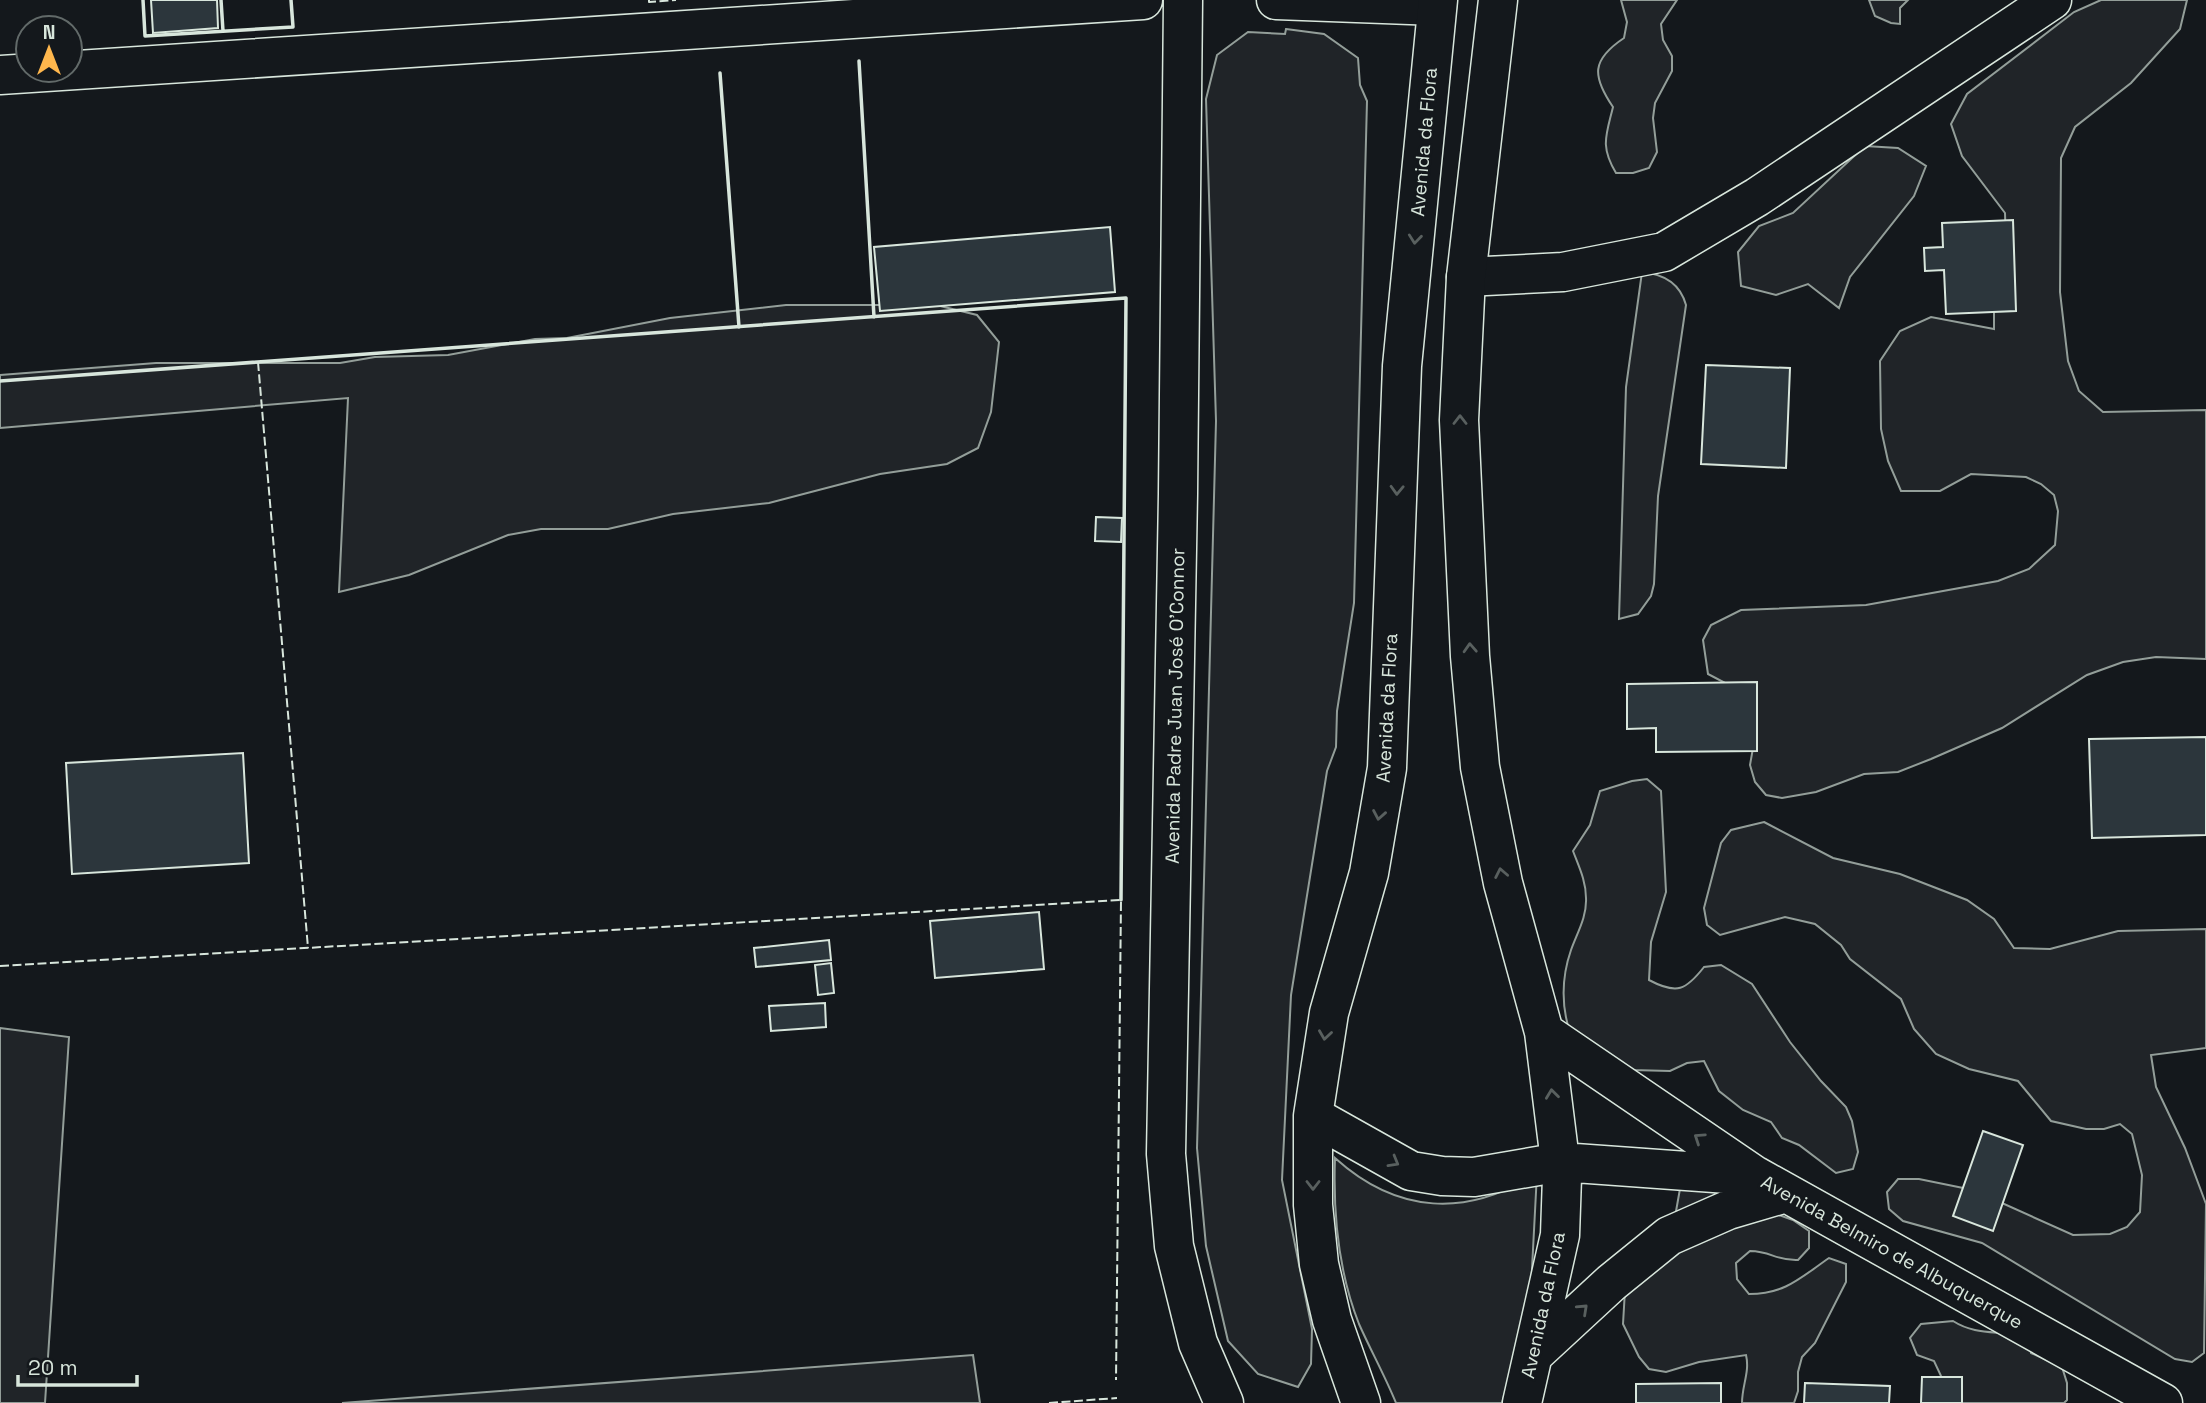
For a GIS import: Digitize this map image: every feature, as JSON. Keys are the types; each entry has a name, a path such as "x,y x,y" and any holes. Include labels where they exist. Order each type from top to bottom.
{"main road":[{"path":"0,75 1143,0"},
{"name":"Avenida Padre Juan José O'Connor","path":"1183,0 1178,508 1166,1154 1174,1246 1198,1343 1224,1403"},
{"path":"1276,0 1437,3"},
{"name":"Avenida da Flora","path":"1498,0 1466,277 1460,420 1470,656 1480,767 1503,883 1544,1032 1561,1161 1560,1236 1522,1403"},
{"path":"1466,277 1563,272 1664,252 1757,197 2052,0"},
{"name":"Avenida da Flora","path":"1361,1403 1332,1320 1317,1253 1314,1116 1329,1013 1369,873 1387,768 1402,366 1437,3"},
{"path":"1533,1355 1611,1283 1669,1236 1728,1210 1771,1184 1544,1032"},
{"name":"Avenida Belmiro de Albuquerque","path":"1314,1116 1411,1171 1442,1176 1474,1177 1561,1161 1771,1184 2163,1403"}],"shaded area":[{"path":"1621,0 1677,0 1661,24 1663,40 1672,56 1672,71 1655,103 1653,118 1657,152 1649,168 1633,173 1616,173 1611,164 1606,141 1613,107 1601,86 1598,69 1605,54 1624,38 1627,22"},
{"path":"1869,0 1908,0 1900,8 1900,24 1875,16"},
{"path":"2101,0 2187,0 2180,29 2131,83 2075,127 2061,158 2060,292 2068,361 2079,391 2103,412 2206,410 2206,659 2156,657 2123,662 2087,675 2002,728 1898,772 1864,774 1816,792 1782,798 1766,795 1755,782 1750,765 1756,731 1754,698 1708,674 1703,640 1711,625 1741,610 1866,605 1998,581 2029,569 2055,545 2058,511 2054,495 2041,484 2026,477 1971,474 1940,491 1901,491 1888,461 1881,429 1880,361 1900,331 1931,317 1994,329 1994,311 2007,281 2005,213 1962,156 1951,124 1967,94 2074,12"},
{"path":"1286,29 1324,34 1358,58 1360,85 1367,101 1354,603 1337,711 1336,747 1327,771 1291,995 1282,1180 1312,1329 1311,1364 1298,1387 1258,1374 1228,1341 1206,1246 1197,1148 1216,421 1206,99 1217,55 1248,32 1285,34"},
{"path":"1865,146 1898,148 1926,166 1914,196 1850,277 1839,308 1808,284 1776,295 1741,286 1738,252 1759,226 1793,213"},
{"path":"1642,272 1670,281 1680,291 1686,305 1658,496 1654,584 1651,596 1638,614 1619,619 1626,387"},
{"path":"786,305 936,305 977,315 999,342 991,412 978,448 947,464 880,474 769,503 673,514 608,529 541,529 508,535 409,575 339,592 348,398 0,428 0,375 156,363 340,363 375,357 448,355 535,339 567,338 670,318"},
{"path":"1647,779 1661,791 1666,892 1651,942 1649,980 1667,988 1680,988 1692,981 1704,967 1721,965 1752,984 1790,1042 1846,1107 1852,1121 1858,1152 1853,1169 1836,1173 1799,1145 1782,1138 1771,1122 1743,1110 1719,1091 1704,1061 1687,1063 1670,1071 1632,1070 1571,1036 1565,1014 1564,982 1586,905 1586,892 1573,851 1590,825 1600,791"},
{"path":"1764,822 1833,858 1900,874 1967,900 1994,919 2014,948 2050,949 2118,931 2206,929 2206,1048 2151,1055 2156,1087 2185,1148 2206,1204 2204,1353 2192,1362 2175,1359 1982,1243 1903,1221 1889,1209 1887,1192 1898,1179 1919,1179 1973,1190 2073,1235 2110,1234 2127,1227 2140,1212 2142,1175 2132,1134 2120,1124 2104,1129 2086,1129 2051,1121 2018,1081 1969,1069 1936,1054 1914,1029 1901,999 1850,959 1841,945 1815,924 1785,917 1720,935 1707,925 1704,908 1721,843 1731,830"},
{"path":"0,1028 69,1037 45,1403 0,1403"},
{"path":"1335,1158 1359,1177 1383,1190 1408,1199 1433,1203 1459,1203 1485,1198 1511,1188 1537,1173 1531,1288 1523,1332 1502,1403 1396,1403 1359,1324 1346,1284 1336,1221"},
{"path":"1687,1169 1793,1220 1809,1231 1809,1248 1798,1260 1750,1251 1736,1263 1737,1279 1749,1294 1782,1288 1829,1258 1846,1264 1846,1282 1815,1343 1802,1357 1794,1403 1742,1403 1746,1355 1699,1362 1666,1372 1649,1369 1639,1357 1623,1324 1625,1290 1675,1217 1681,1183"},
{"path":"1953,1321 1972,1329 2029,1338 2031,1353 2062,1367 2067,1383 2067,1400 2064,1403 1962,1403 1941,1376 1934,1361 1917,1355 1910,1338 1921,1324"},
{"path":"973,1355 980,1403 342,1403"}],"building":[{"path":"151,0 217,0 218,28 153,33"},
{"path":"2013,220 2016,311 1946,314 1944,270 1925,271 1924,248 1943,247 1942,223"},
{"path":"1110,227 1115,292 880,311 874,247"},
{"path":"1706,365 1790,368 1786,468 1701,464"},
{"path":"1096,517 1122,518 1121,542 1095,541"},
{"path":"1757,682 1757,751 1656,752 1656,728 1627,729 1627,684"},
{"path":"2206,737 2206,835 2092,838 2089,739"},
{"path":"243,753 249,863 72,874 66,763"},
{"path":"1039,912 1044,969 935,978 930,921"},
{"path":"829,940 831,960 756,967 754,948"},
{"path":"831,963 834,993 818,995 815,965"},
{"path":"825,1003 826,1027 771,1031 769,1006"},
{"path":"1983,1131 2023,1145 1993,1231 1953,1216"},
{"path":"1922,1377 1962,1377 1962,1403 1921,1403"},
{"path":"1721,1383 1721,1403 1636,1403 1636,1384"},
{"path":"1805,1383 1890,1386 1889,1403 1804,1403"}],"fence":[{"path":"649,0 676,0"},
{"path":"258,362 308,948"},
{"path":"0,966 1121,900 1116,1380"},
{"path":"1049,1403 1117,1398"}],"wall":[{"path":"143,0 145,36 293,27 291,0"},
{"path":"221,0 223,31"},
{"path":"859,61 874,317"},
{"path":"720,73 739,327"},
{"path":"0,381 1126,298 1121,900"}]}
